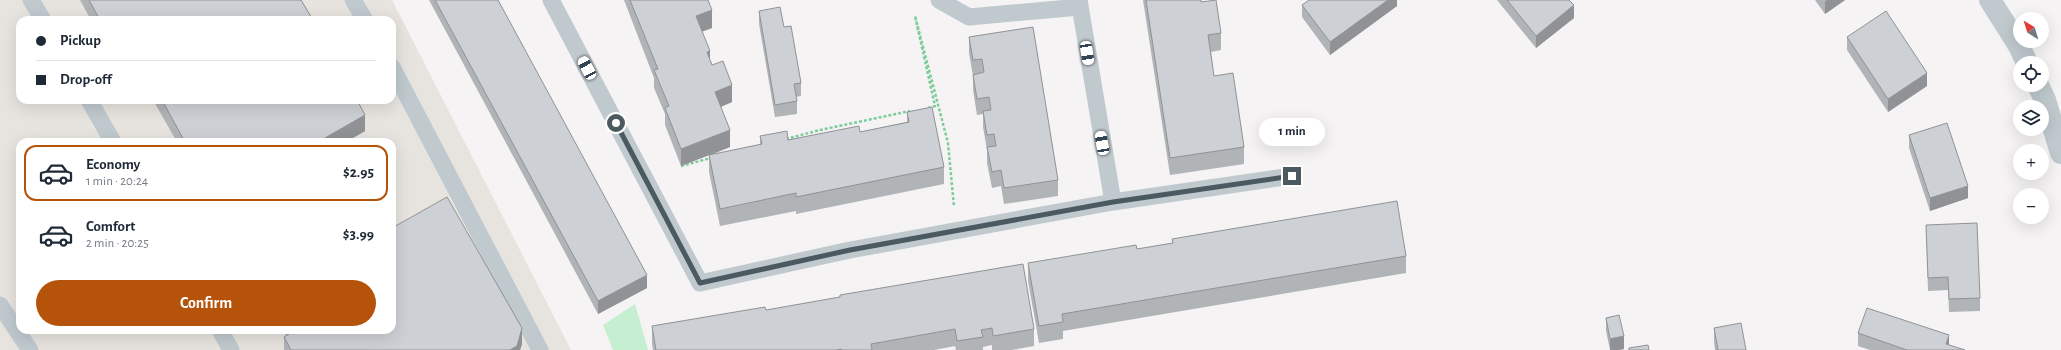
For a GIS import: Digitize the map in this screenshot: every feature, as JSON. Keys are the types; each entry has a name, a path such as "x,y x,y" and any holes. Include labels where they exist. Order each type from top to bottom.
{"street":[{"path":"1990,0 2024,56"},
{"path":"2041,92 2061,153"}],"lane":[{"path":"31,0 41,16"},
{"path":"353,0 363,16"},
{"path":"551,0 700,283 850,250 1113,202 1292,176"},
{"path":"939,0 969,18 1079,3 1113,202"},
{"path":"396,75 540,350"},
{"path":"91,104 111,138"},
{"path":"0,305 16,329"},
{"path":"19,334 30,350"},
{"path":"222,334 231,350"}],"path":[{"path":"920,109 935,106 915,16 948,143 956,231"},
{"path":"781,140 820,130 912,111"},
{"path":"681,166 712,158"}],"shaded area":[{"path":"0,0 392,0 571,350 0,350"}],"green space":[{"path":"635,304 648,350 613,350 603,325"}],"building":[{"path":"89,0 301,0 311,16 98,16"},
{"path":"435,0 498,0 647,275 598,301"},
{"path":"630,0 708,0 712,10 696,16 710,51 707,52 712,65 723,61 732,85 715,92 730,130 681,149 665,108 669,106 654,70 658,69"},
{"path":"1146,0 1201,0 1201,2 1216,0 1221,33 1208,35 1214,76 1233,73 1244,147 1170,158"},
{"path":"1309,0 1388,0 1330,42 1302,5"},
{"path":"1507,0 1569,0 1574,5 1536,36"},
{"path":"780,7 784,27 791,26 801,83 794,84 797,101 775,105 759,11"},
{"path":"1886,11 1927,73 1888,99 1847,37"},
{"path":"1033,27 1058,180 1004,188 1001,170 992,172 987,147 996,146 994,134 987,135 983,111 991,110 989,97 977,99 973,75 984,72 982,59 973,60 969,37"},
{"path":"164,104 359,104 365,115 325,138 183,138"},
{"path":"932,107 944,167 796,197 796,193 720,209 709,155 762,144 760,136 787,131 788,140 859,126 860,132 909,122 907,112"},
{"path":"1947,123 1968,186 1930,198 1909,135"},
{"path":"447,197 522,328 517,346 510,350 291,350 284,337 289,334 396,334 396,226"},
{"path":"1397,201 1406,256 1062,314 1063,322 1039,326 1028,263 1136,245 1137,249 1173,243 1172,239"},
{"path":"1977,223 1980,298 1949,299 1948,277 1928,278 1926,225"},
{"path":"1023,264 1034,329 993,336 992,328 981,330 983,337 957,341 955,329 871,344 872,350 656,350 652,326 765,307 766,310 840,297 840,295"},
{"path":"1867,308 1949,335 1946,344 1965,350 1907,350 1858,333"},
{"path":"1619,315 1624,336 1610,339 1606,318"},
{"path":"1741,323 1746,350 1718,350 1714,328"},
{"path":"1648,345 1649,350 1629,350 1629,348"}],"route":[{"path":"616,123 700,283 850,250 1113,202 1292,176"}]}
